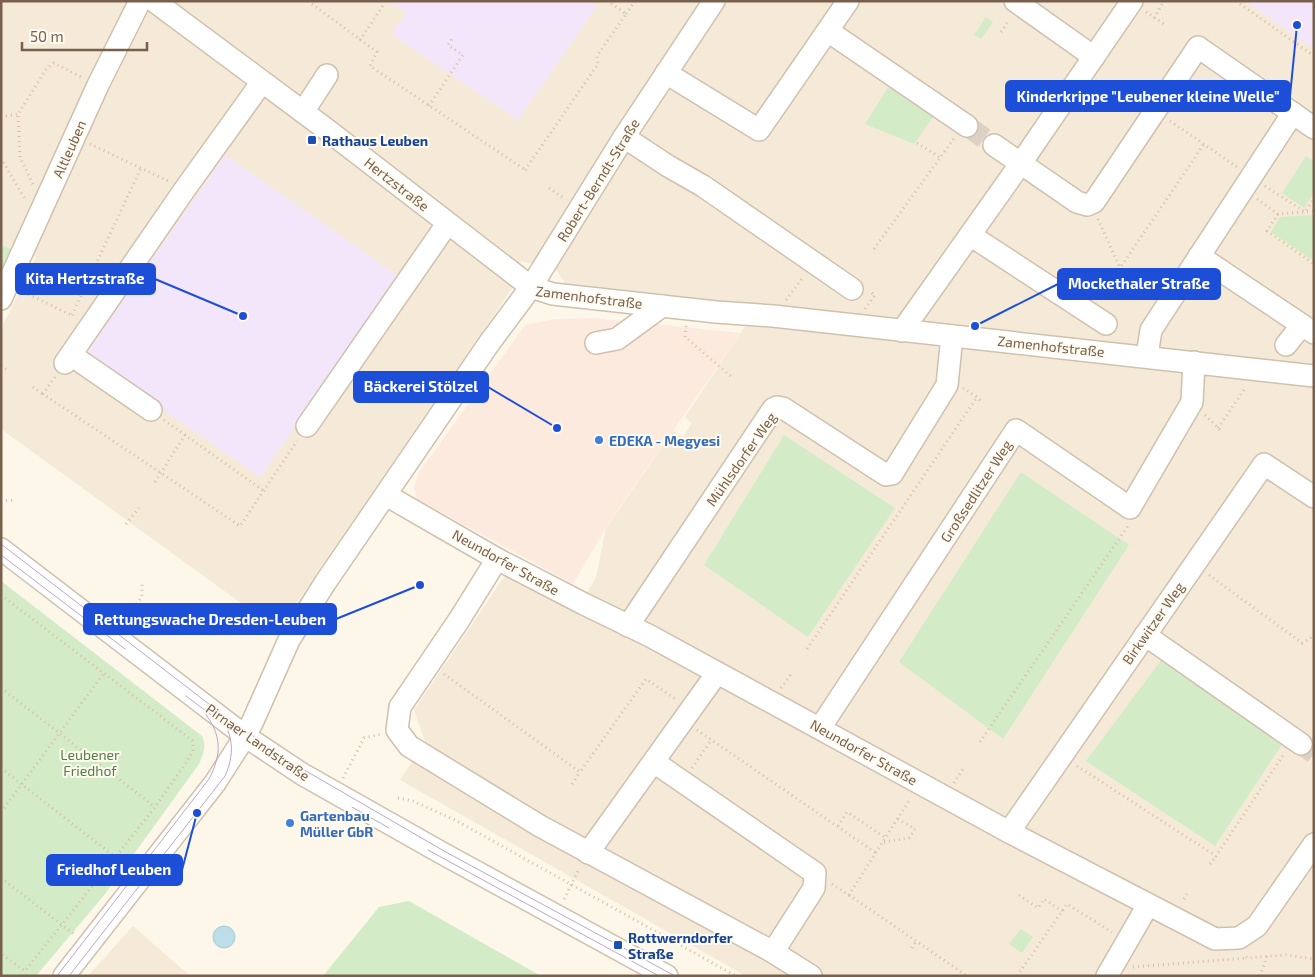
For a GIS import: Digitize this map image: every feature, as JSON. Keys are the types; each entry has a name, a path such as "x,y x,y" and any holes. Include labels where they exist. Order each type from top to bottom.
{"street":[{"name":"Altleuben","path":"5,292 98,84 140,1"},
{"name":"Hertzstraße","path":"154,1 303,112 531,287"},
{"name":"Robert-Berndt-Straße","path":"531,287 624,137 714,1"},
{"path":"666,73 759,130 848,1"},
{"path":"1014,1 1094,57"},
{"path":"902,331 1021,163 1132,1"},
{"path":"828,31 965,126"},
{"path":"994,145 1077,202 1087,205 1094,202 1198,47 1314,128"},
{"path":"303,112 327,75"},
{"path":"152,410 68,359 184,189 262,82"},
{"path":"1147,356 1151,330 1293,113"},
{"path":"624,137 703,186 852,289"},
{"path":"307,426 447,224"},
{"name":"Zamenhofstraße","path":"970,235 1106,324"},
{"path":"1198,256 1308,329 1286,345"},
{"name":"Zamenhofstraße","path":"64,976 214,783 245,736 289,640 325,583 531,287 553,294 1147,356 1314,376"},
{"path":"596,343 617,339 662,306"},
{"name":"Mühlsdorfer Weg","path":"628,626 773,409 783,408 886,475 892,474 947,385 952,336"},
{"path":"1130,508 1192,402 1194,362"},
{"name":"Großsedlitzer Weg","path":"820,728 1016,430 1130,508"},
{"name":"Birkwitzer Weg","path":"1009,832 1264,464 1314,497"},
{"name":"Neundorfer Straße","path":"386,495 498,559 650,636 1009,832 1148,905 1215,939 1239,938"},
{"name":"Pirnaer Landstraße","path":"1,549 278,760 448,857 667,976"},
{"path":"498,559 400,707 397,730 409,746 540,826 773,952 811,976"},
{"path":"1145,635 1297,742"},
{"path":"588,853 717,673"},
{"path":"654,762 815,873 814,888 773,952"},
{"path":"1239,938 1257,926 1314,844"},
{"path":"1107,976 1148,905"}],"path":[{"path":"308,1 377,52 370,66 526,171 598,64 597,56 635,1"},
{"path":"608,1 626,14"},
{"path":"1154,18 1164,1"},
{"path":"1236,1 1314,56"},
{"path":"360,40 384,4"},
{"path":"429,106 463,55 448,45 454,36"},
{"path":"35,187 31,183 20,157 18,114 47,68 54,64 98,84"},
{"path":"1155,111 1204,144 1247,182 1278,214"},
{"path":"1,117 18,114"},
{"path":"874,249 965,126"},
{"path":"917,143 941,158"},
{"path":"88,144 184,189"},
{"path":"1116,274 1204,144"},
{"path":"1,158 27,203"},
{"path":"72,315 141,168"},
{"path":"1247,182 1304,212"},
{"path":"1304,212 1314,198"},
{"path":"1084,204 1100,220 1120,268"},
{"path":"1278,214 1314,211"},
{"path":"1278,214 1267,231 1314,264"},
{"path":"773,316 813,263"},
{"path":"5,292 72,315 91,324"},
{"path":"688,309 684,337 733,378"},
{"path":"43,394 68,359"},
{"path":"1,366 7,370"},
{"path":"32,387 162,472 240,526 307,426"},
{"path":"1218,428 1243,391"},
{"path":"808,648 977,397"},
{"path":"152,410 264,490"},
{"path":"155,482 185,435"},
{"path":"1,501 15,500"},
{"path":"126,524 138,508"},
{"path":"980,742 1128,526 1130,508"},
{"path":"1194,564 1302,643 1314,636"},
{"path":"126,621 142,596 142,584"},
{"path":"1,595 193,741 194,746 189,757 155,807 24,971 1,954"},
{"path":"429,663 580,772"},
{"path":"1,812 104,673"},
{"path":"572,784 646,679 712,740 876,853"},
{"path":"1,688 155,807"},
{"path":"335,793 364,738 397,730"},
{"path":"683,782 712,740"},
{"path":"1210,864 1297,742"},
{"path":"1062,756 1216,856"},
{"path":"1,768 115,858"},
{"path":"850,895 921,783"},
{"path":"398,798 413,801 455,820 736,976"},
{"path":"838,826 847,812 884,840 910,838 915,829 898,819"},
{"path":"564,899 588,853"},
{"path":"815,873 967,976"},
{"path":"1,878 89,945"},
{"path":"1184,899 1187,894"},
{"path":"1019,895 1038,908 1044,900 1062,911"},
{"path":"1017,976 1067,904 1127,942"},
{"path":"1239,938 1246,958"},
{"path":"912,948 916,941"},
{"path":"1128,969 1136,966 1286,954 1314,960"},
{"path":"1260,976 1267,956"}],"shaded area":[{"path":"1,1 1314,1 1314,976 746,976 400,780 425,742 414,710 506,574 576,613 596,577 606,528 673,431 683,437 692,423 685,417 746,325 753,304 566,284 556,270 521,261 513,287 278,630 1,429 1,329 36,257 1,245"},
{"path":"389,1 591,1 597,6 518,120 391,34 406,13"},
{"path":"1245,1 1314,1 1314,49"},
{"path":"225,155 400,277 260,477 85,355"},
{"path":"594,318 741,333 610,521 573,584 417,499 414,488 418,474 525,325 555,319"},
{"path":"133,926 190,976 88,976"}],"green space":[{"path":"986,17 993,22 981,39 974,35"},
{"path":"889,86 933,117 914,144 865,124"},
{"path":"1306,156 1314,161 1314,193 1304,208 1282,193"},
{"path":"1314,215 1314,261 1271,232 1280,217"},
{"path":"1,245 12,249 1,270"},
{"path":"784,435 895,508 808,637 704,565"},
{"path":"1021,472 1129,545 1003,739 899,662"},
{"name":"Leubener Friedhof","path":"1,581 202,736 204,744 199,764 105,894 36,976 1,976"},
{"path":"1162,659 1283,743 1215,846 1086,761"},
{"path":"409,901 541,976 323,976 379,907"},
{"path":"1021,929 1033,937 1022,953 1009,944"}],"water":[{"path":"220,926 228,926 235,933 235,941 228,948 220,948 213,941 213,933"}],"tunnel":[{"path":"967,126 994,145"},
{"path":"1301,744 1314,753"}],"tram line":[{"path":"1,544 218,711 287,760 444,851 675,976"},
{"path":"1,555 125,649"},
{"path":"186,696 214,717"},
{"path":"57,976 209,779 216,761 218,745 214,729 204,712"},
{"path":"69,976 225,776 230,760 231,745 228,731 221,716"},
{"path":"246,741 289,771"},
{"path":"352,807 389,828"},
{"path":"428,850 659,976"}],"place":[{"name":"Kinderkrippe \"Leubener kleine Welle\"","path":"1297,25"},
{"name":"Rathaus Leuben","path":"312,140"},
{"name":"Kita Hertzstraße","path":"243,316"},
{"name":"Mockethaler Straße","path":"975,326"},
{"name":"Bäckerei Stölzel","path":"557,428"},
{"name":"EDEKA - Megyesi","path":"599,440"},
{"name":"Rettungswache Dresden-Leuben","path":"420,585"},
{"name":"Friedhof Leuben","path":"197,813"},
{"name":"Gartenbau Müller GbR","path":"290,823"},
{"name":"Rottwerndorfer Straße","path":"618,945"}]}
